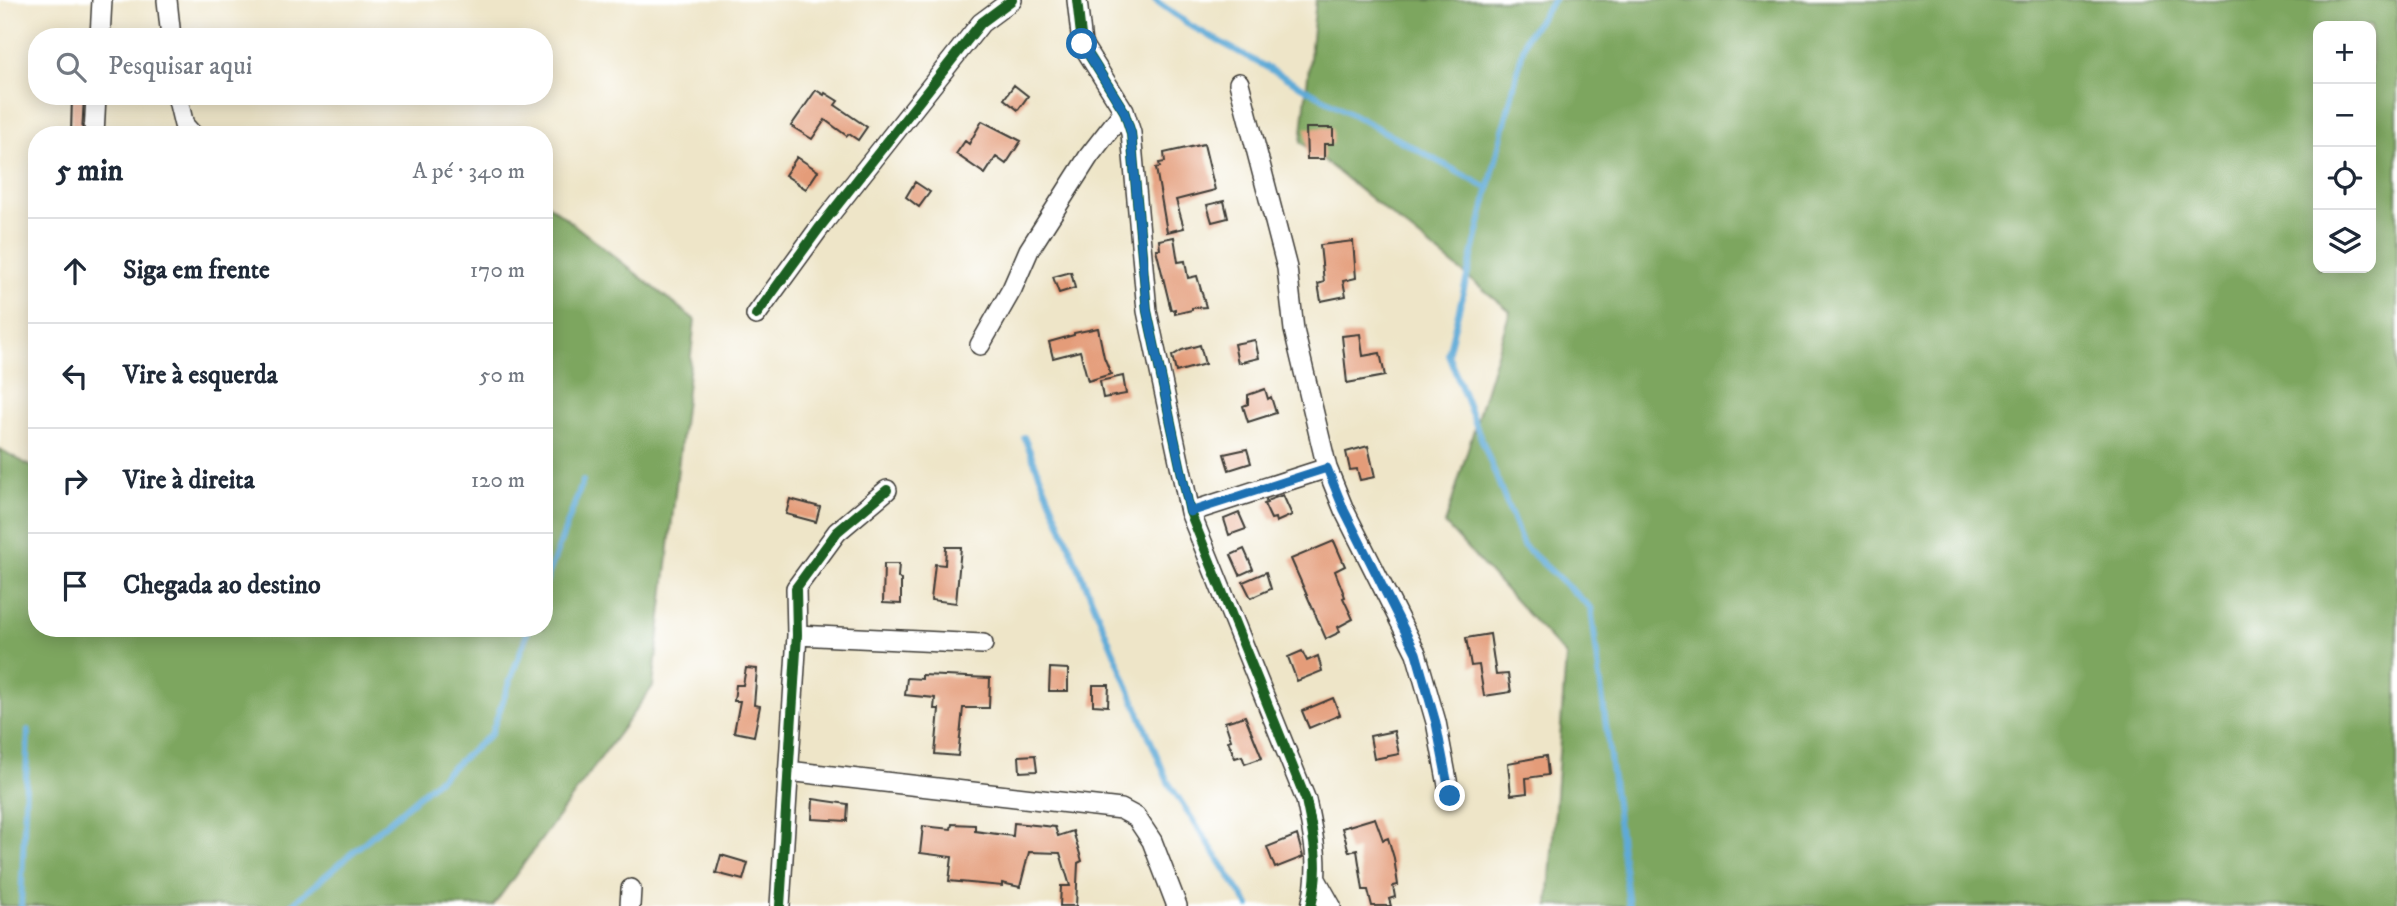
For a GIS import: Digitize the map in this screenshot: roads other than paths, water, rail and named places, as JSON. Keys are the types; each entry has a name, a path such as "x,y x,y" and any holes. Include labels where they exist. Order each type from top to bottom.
{"street":[{"path":"100,28 102,0"},
{"path":"167,0 170,28"},
{"path":"756,315 820,227 981,23 1012,0"},
{"path":"1077,0 1082,44 1124,111 1131,133 1147,311 1190,512 1306,800 1315,844 1317,881 1311,906"},
{"path":"1239,83 1287,268 1294,330 1327,468 1344,510 1416,653 1436,723 1450,796"},
{"path":"94,126 96,105"},
{"path":"179,105 185,126"},
{"path":"980,345 1012,289 1029,250 1089,156 1124,111"},
{"path":"1190,512 1327,468"},
{"path":"780,906 797,635 796,588 837,532 887,490"},
{"path":"797,635 983,644"},
{"path":"788,771 1121,809 1136,817 1152,841 1177,906"},
{"path":"1317,881 1331,906"}],"waterway":[{"path":"1155,0 1191,26 1489,189"},
{"path":"1554,0 1526,37 1448,354 1523,545 1591,608 1629,906"},
{"path":"1024,437 1168,782 1249,906"},
{"path":"553,563 583,481"},
{"path":"290,906 491,734 526,637"},
{"path":"21,906 28,730"}]}
